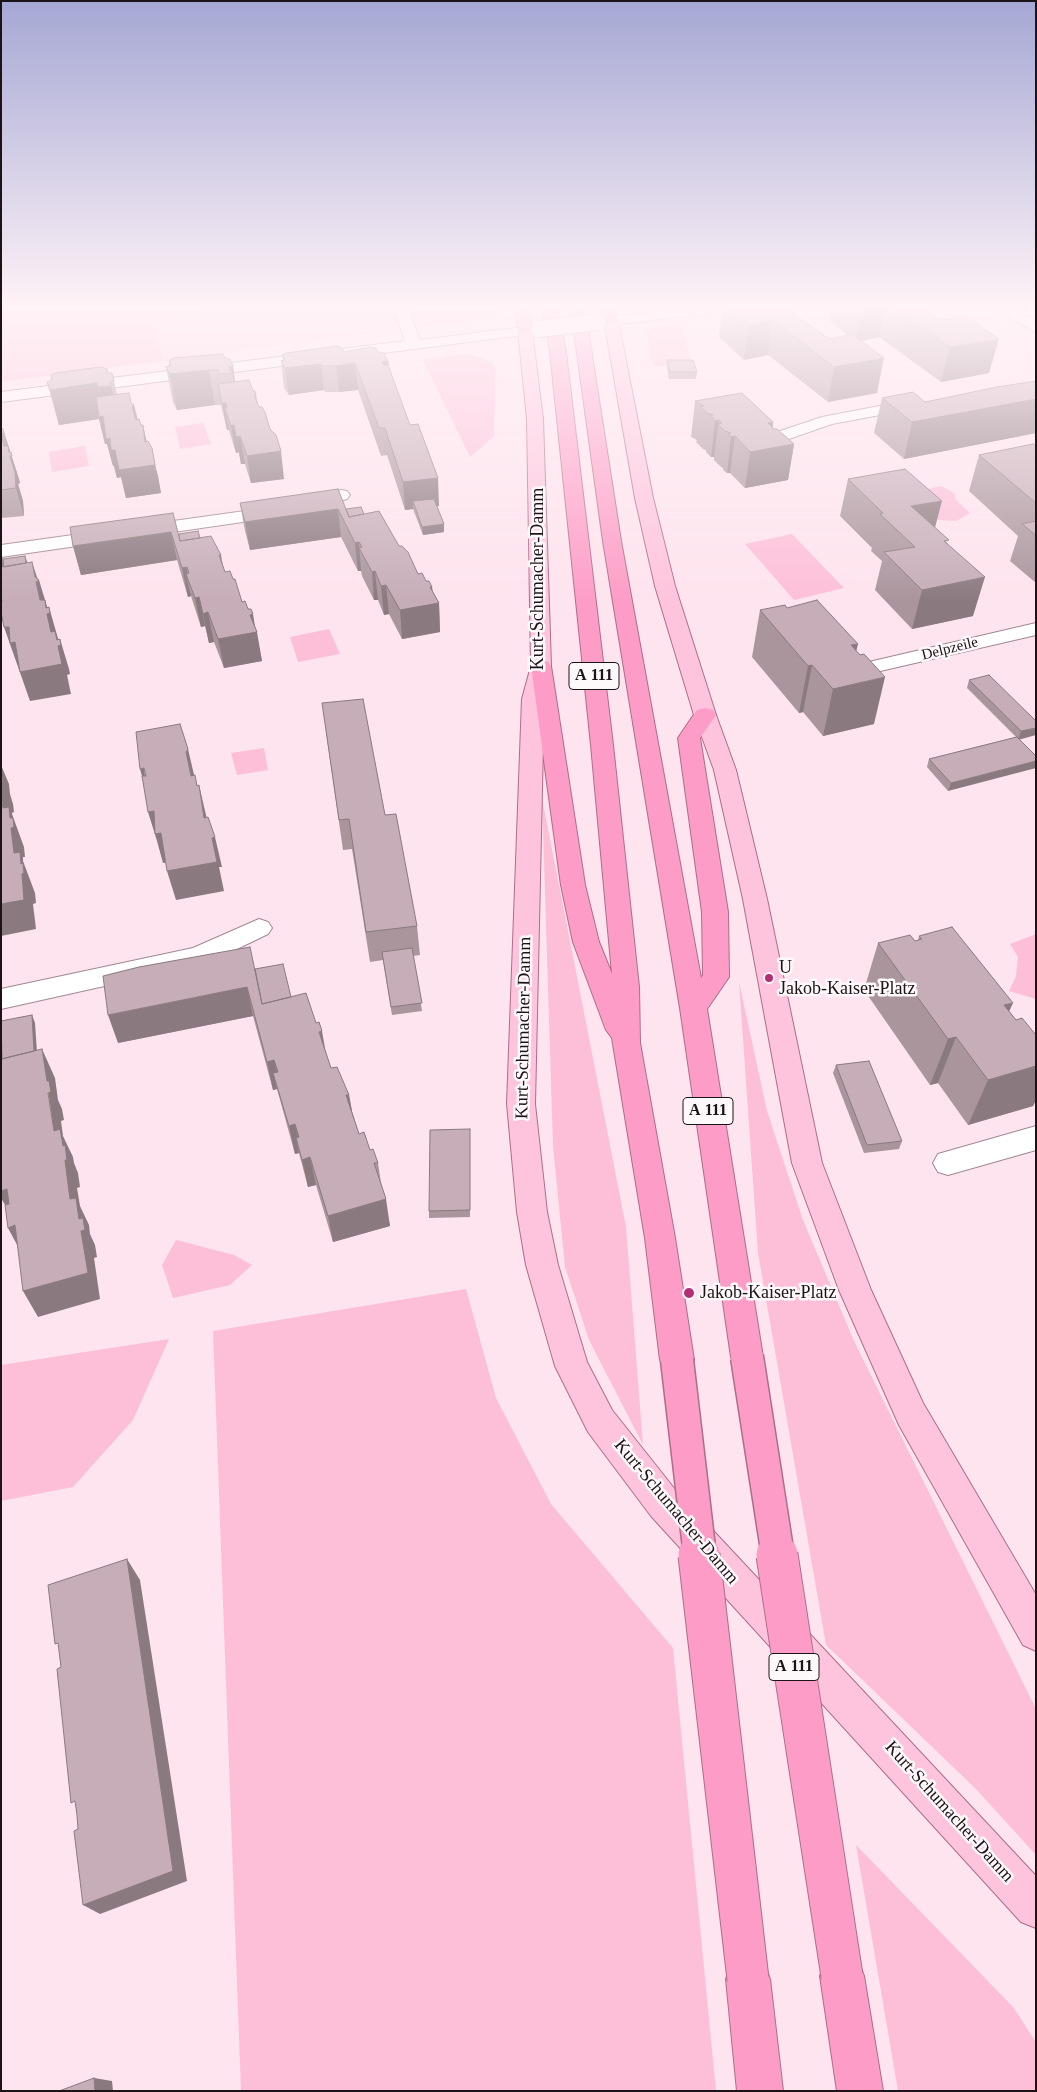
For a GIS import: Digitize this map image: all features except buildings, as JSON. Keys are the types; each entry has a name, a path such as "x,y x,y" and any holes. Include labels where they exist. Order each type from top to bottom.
{"highway":[{"name":"A 111","path":"565,408 626,987 626,1043 677,1360 760,2091"},
{"name":"A 111","path":"592,408 612,541 670,885 693,1008 860,2091"},
{"path":"541,666 573,885 586,942 626,1043"},
{"path":"693,1008 716,977 715,912 689,738 705,715"}],"main road":[{"name":"Kurt-Schumacher-Damm","path":"535,408 541,666 533,699 521,1104 532,1212 542,1265 572,1366 600,1421 664,1504 1036,1907"},
{"path":"625,408 665,586 705,715 725,770 756,899 807,1163 855,1290 911,1414 1036,1632"}],"street":[{"path":"786,435 828,420 894,408"},
{"path":"1,551 291,510 341,495"},
{"name":"Delpzeile","path":"863,669 1036,629"},
{"path":"1,999 199,956 259,928"},
{"path":"948,1163 1036,1138"}],"shaded area":[{"path":"446,408 495,408 494,436 470,457"},
{"path":"203,423 211,444 180,449 175,427"},
{"path":"85,446 89,466 52,472 49,452"},
{"path":"941,486 954,493 956,500 970,513 956,521 938,520 919,506 908,493"},
{"path":"792,534 844,588 794,600 745,544"},
{"path":"329,629 340,654 298,662 290,637"},
{"path":"264,748 268,770 237,775 231,753"},
{"path":"542,798 626,1227 643,1445 589,1340 565,1267 553,1146"},
{"path":"1036,934 1036,999 1009,991 1016,976 1018,957 1010,944"},
{"path":"739,982 767,1111 803,1220 854,1341 1036,1709 1036,1855 976,1789 826,1645 758,1253"},
{"path":"176,1240 234,1255 252,1265 230,1285 173,1298 162,1265"},
{"path":"466,1289 496,1398 551,1504 673,1648 716,2091 241,2091 213,1331"},
{"path":"169,1339 133,1420 73,1487 1,1501 1,1365"},
{"path":"856,1845 1013,2007 1036,2042 1036,2091 898,2091"}],"place":[{"name":"U Jakob-Kaiser-Platz","path":"769,978"},
{"name":"Jakob-Kaiser-Platz","path":"689,1293"}]}
